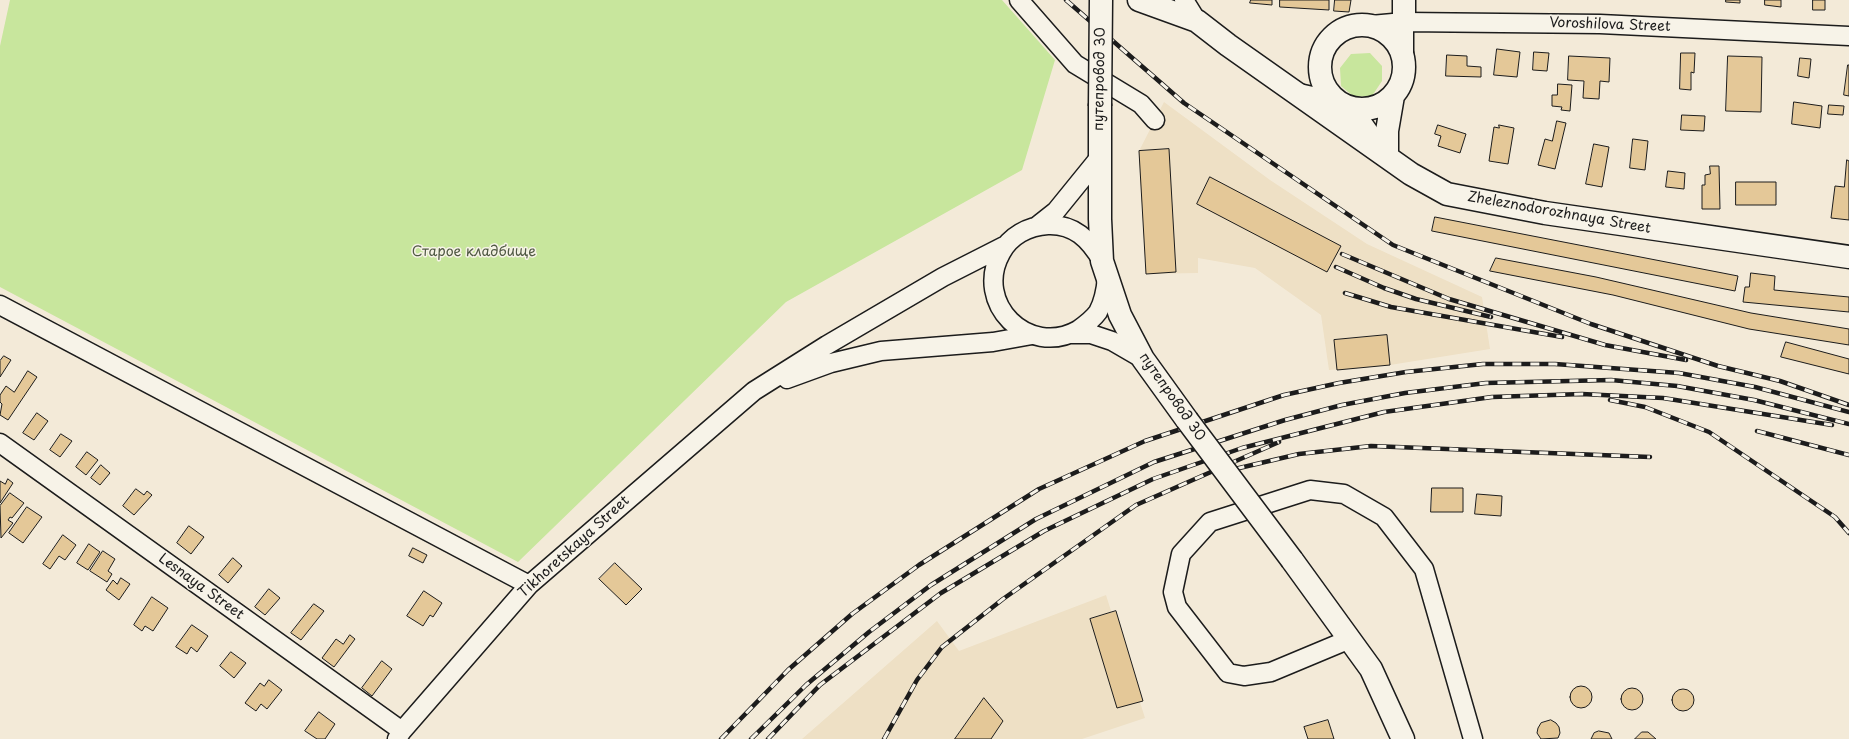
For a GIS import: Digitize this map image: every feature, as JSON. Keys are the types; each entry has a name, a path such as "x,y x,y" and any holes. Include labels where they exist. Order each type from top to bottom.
{"main road":[{"name":"путепровод 30","path":"1101,0 1099,158 1100,219 1105,269 1120,315 1143,359 1371,669 1403,739"},
{"name":"Zheleznodorozhnaya Street","path":"1139,0 1197,21 1228,45 1411,174 1447,194 1545,213 1849,257"},
{"path":"1404,0 1404,22"},
{"path":"1387,157 1387,131 1393,96 1401,83 1404,69 1403,54 1396,41 1385,31 1371,25 1357,25 1343,29 1331,38 1323,50 1320,64 1321,79 1328,92 1346,105 1367,109 1381,104 1393,96"}],"street":[{"path":"1019,0 1075,64 1141,104 1155,120"},
{"path":"1184,0 1197,21"},
{"path":"1404,22 1404,69"},
{"name":"Voroshilova Street","path":"1371,25 1404,22 1600,24 1849,36"},
{"path":"1298,93 1346,105 1387,157"},
{"path":"754,391 827,345 943,277 1004,246 1019,233 1037,226 1056,211 1099,158"},
{"path":"1037,226 1057,225 1076,231 1092,243 1105,269 1105,296 1097,312 1086,325 1070,334"},
{"path":"1004,246 996,262 992,280 995,298 1003,314 1016,327 1032,335 1051,338 1070,334 1090,334 1112,341 1143,359"},
{"path":"0,305 529,584"},
{"path":"754,391 831,363 881,351 993,342 1032,335"},
{"name":"Tikhoretskaya Street","path":"399,735 529,584 754,391"},
{"name":"Lesnaya Street","path":"0,443 399,735"},
{"path":"1350,639 1271,672 1244,676 1228,673 1178,608 1173,592 1181,554 1210,522 1310,490 1344,494 1384,517 1424,569 1473,739"}],"shaded area":[{"path":"1164,102 1270,180 1367,244 1482,297 1490,349 1390,365 1329,370 1321,315 1255,268 1198,258 1198,273 1146,274 1139,151"},
{"path":"1106,595 1145,718 1082,739 802,739 937,621 959,651"}],"green space":[{"name":"Старое кладбище","path":"10,0 1002,0 1055,60 1022,170 786,302 518,562 0,287 0,46"},
{"path":"1370,53 1382,66 1382,81 1372,96 1354,97 1341,86 1340,68 1351,54"}],"building":[{"path":"1251,0 1272,0 1272,5 1250,3"},
{"path":"1280,0 1329,0 1329,10 1280,7"},
{"path":"1335,0 1351,0 1349,12 1334,11"},
{"path":"1726,0 1740,0 1740,3 1726,2"},
{"path":"1765,0 1781,0 1781,7 1765,5"},
{"path":"1813,0 1825,0 1825,10 1813,10"},
{"path":"1497,49 1520,52 1517,77 1494,75"},
{"path":"1534,52 1549,53 1547,71 1533,70"},
{"path":"1681,53 1695,53 1694,73 1691,72 1691,90 1680,89"},
{"path":"1447,55 1467,56 1467,66 1481,67 1481,77 1446,76"},
{"path":"1569,56 1610,58 1609,82 1600,81 1599,99 1583,98 1584,81 1568,80"},
{"path":"1728,56 1762,57 1761,112 1726,111"},
{"path":"1800,58 1811,59 1809,78 1798,76"},
{"path":"1849,65 1849,96 1844,95"},
{"path":"1558,84 1572,85 1570,111 1561,110 1562,107 1552,106 1552,95 1557,95"},
{"path":"1794,102 1822,106 1820,128 1792,124"},
{"path":"1829,105 1844,106 1843,115 1828,114"},
{"path":"1682,115 1705,116 1704,131 1681,130"},
{"path":"1557,121 1566,123 1555,169 1538,165 1545,139 1552,141"},
{"path":"1438,125 1466,134 1460,153 1438,146 1441,136 1435,134"},
{"path":"1499,125 1514,128 1508,164 1489,161 1494,127 1499,128"},
{"path":"1633,139 1648,141 1645,170 1630,168"},
{"path":"1594,144 1609,147 1602,187 1586,184"},
{"path":"1169,149 1176,272 1146,274 1139,151"},
{"path":"1847,160 1849,161 1849,220 1831,218 1835,186 1844,187"},
{"path":"1710,166 1719,166 1720,209 1702,209 1702,185 1705,185 1705,175 1710,174"},
{"path":"1668,171 1685,173 1684,189 1666,187"},
{"path":"1210,177 1341,246 1327,272 1197,204"},
{"path":"1736,182 1776,182 1776,205 1736,205"},
{"path":"1435,217 1738,276 1735,291 1432,231"},
{"path":"1496,258 1596,277 1751,313 1849,329 1849,345 1749,329 1613,295 1490,271"},
{"path":"1751,273 1775,276 1774,290 1849,297 1849,312 1743,302 1745,287 1749,287"},
{"path":"1387,335 1390,365 1337,370 1334,340"},
{"path":"1786,342 1849,359 1849,374 1781,357"},
{"path":"4,356 11,360 0,377 0,361"},
{"path":"28,371 37,377 8,420 0,415 2,404 0,402 0,395 6,386 14,392"},
{"path":"37,413 48,421 34,440 23,433"},
{"path":"61,434 72,441 60,457 50,450"},
{"path":"87,452 98,460 86,475 76,467"},
{"path":"101,465 110,473 100,485 91,478"},
{"path":"8,479 13,483 0,503 0,481 5,484"},
{"path":"1432,488 1463,488 1463,512 1431,512"},
{"path":"136,489 144,495 147,491 152,495 134,515 123,506"},
{"path":"10,493 24,503 12,518 10,517 8,520 13,523 1,538 0,506"},
{"path":"1477,494 1502,496 1501,516 1475,514"},
{"path":"27,507 42,517 23,543 9,533"},
{"path":"189,526 204,537 191,554 177,543"},
{"path":"63,535 76,545 65,560 59,556 50,569 43,564"},
{"path":"89,544 100,552 88,570 77,563"},
{"path":"413,548 427,555 423,563 409,556"},
{"path":"103,551 115,559 108,571 112,574 107,582 90,571"},
{"path":"233,558 242,566 228,583 219,575"},
{"path":"615,563 642,589 626,605 599,579"},
{"path":"121,578 130,584 119,600 106,590 113,580 117,584"},
{"path":"269,589 280,598 265,615 255,607"},
{"path":"424,591 442,603 433,617 430,615 423,626 407,616"},
{"path":"152,597 168,608 153,631 145,626 142,631 134,625"},
{"path":"314,604 324,611 301,640 291,633"},
{"path":"1116,611 1143,701 1117,708 1090,619"},
{"path":"192,625 208,636 197,652 191,647 187,654 176,647"},
{"path":"350,635 355,639 334,667 322,658 336,639 343,644"},
{"path":"231,652 246,663 234,678 220,666"},
{"path":"382,661 392,669 372,696 362,688"},
{"path":"269,680 282,690 267,709 261,704 256,711 245,703 260,683 264,686"},
{"path":"1581,686 1589,689 1592,697 1589,705 1581,708 1573,705 1570,697 1573,689"},
{"path":"1632,688 1640,691 1643,699 1640,707 1632,710 1624,707 1621,699 1624,691"},
{"path":"1683,689 1691,692 1694,700 1691,708 1683,711 1675,708 1672,700 1675,692"},
{"path":"984,698 1003,721 991,739 955,739"},
{"path":"319,712 335,724 325,739 317,739 305,731"},
{"path":"1328,720 1334,739 1308,739 1304,727"},
{"path":"1551,720 1559,727 1560,733 1558,738 1541,739 1537,733 1538,728 1541,723"},
{"path":"1599,731 1609,733 1612,739 1591,739 1594,733"},
{"path":"1642,732 1648,732 1656,739 1635,739"}],"railway":[{"path":"1066,0 1184,103 1393,245 1591,324 1718,366 1780,381 1849,405"},
{"path":"1342,254 1449,299 1605,345 1686,360"},
{"path":"1336,267 1384,288 1416,299 1491,317"},
{"path":"1345,293 1391,307 1562,337"},
{"path":"721,739 788,670 852,614 919,565 1039,489 1145,441 1284,395 1339,383 1406,372 1483,364 1555,364 1679,373 1755,387 1849,412"},
{"path":"751,739 806,685 869,632 931,585 1036,519 1154,462 1285,420 1342,405 1405,393 1486,383 1611,380 1677,386 1754,400 1849,424"},
{"path":"768,739 820,685 941,593 1044,531 1153,479 1242,448 1384,412 1492,397 1582,394 1663,398 1832,425"},
{"path":"1610,400 1645,407 1709,432 1835,517 1849,533"},
{"path":"1757,431 1849,455"},
{"path":"884,739 917,680 942,647 1003,599 1136,505 1279,442"},
{"path":"1218,473 1299,454 1371,446 1650,457"}]}
